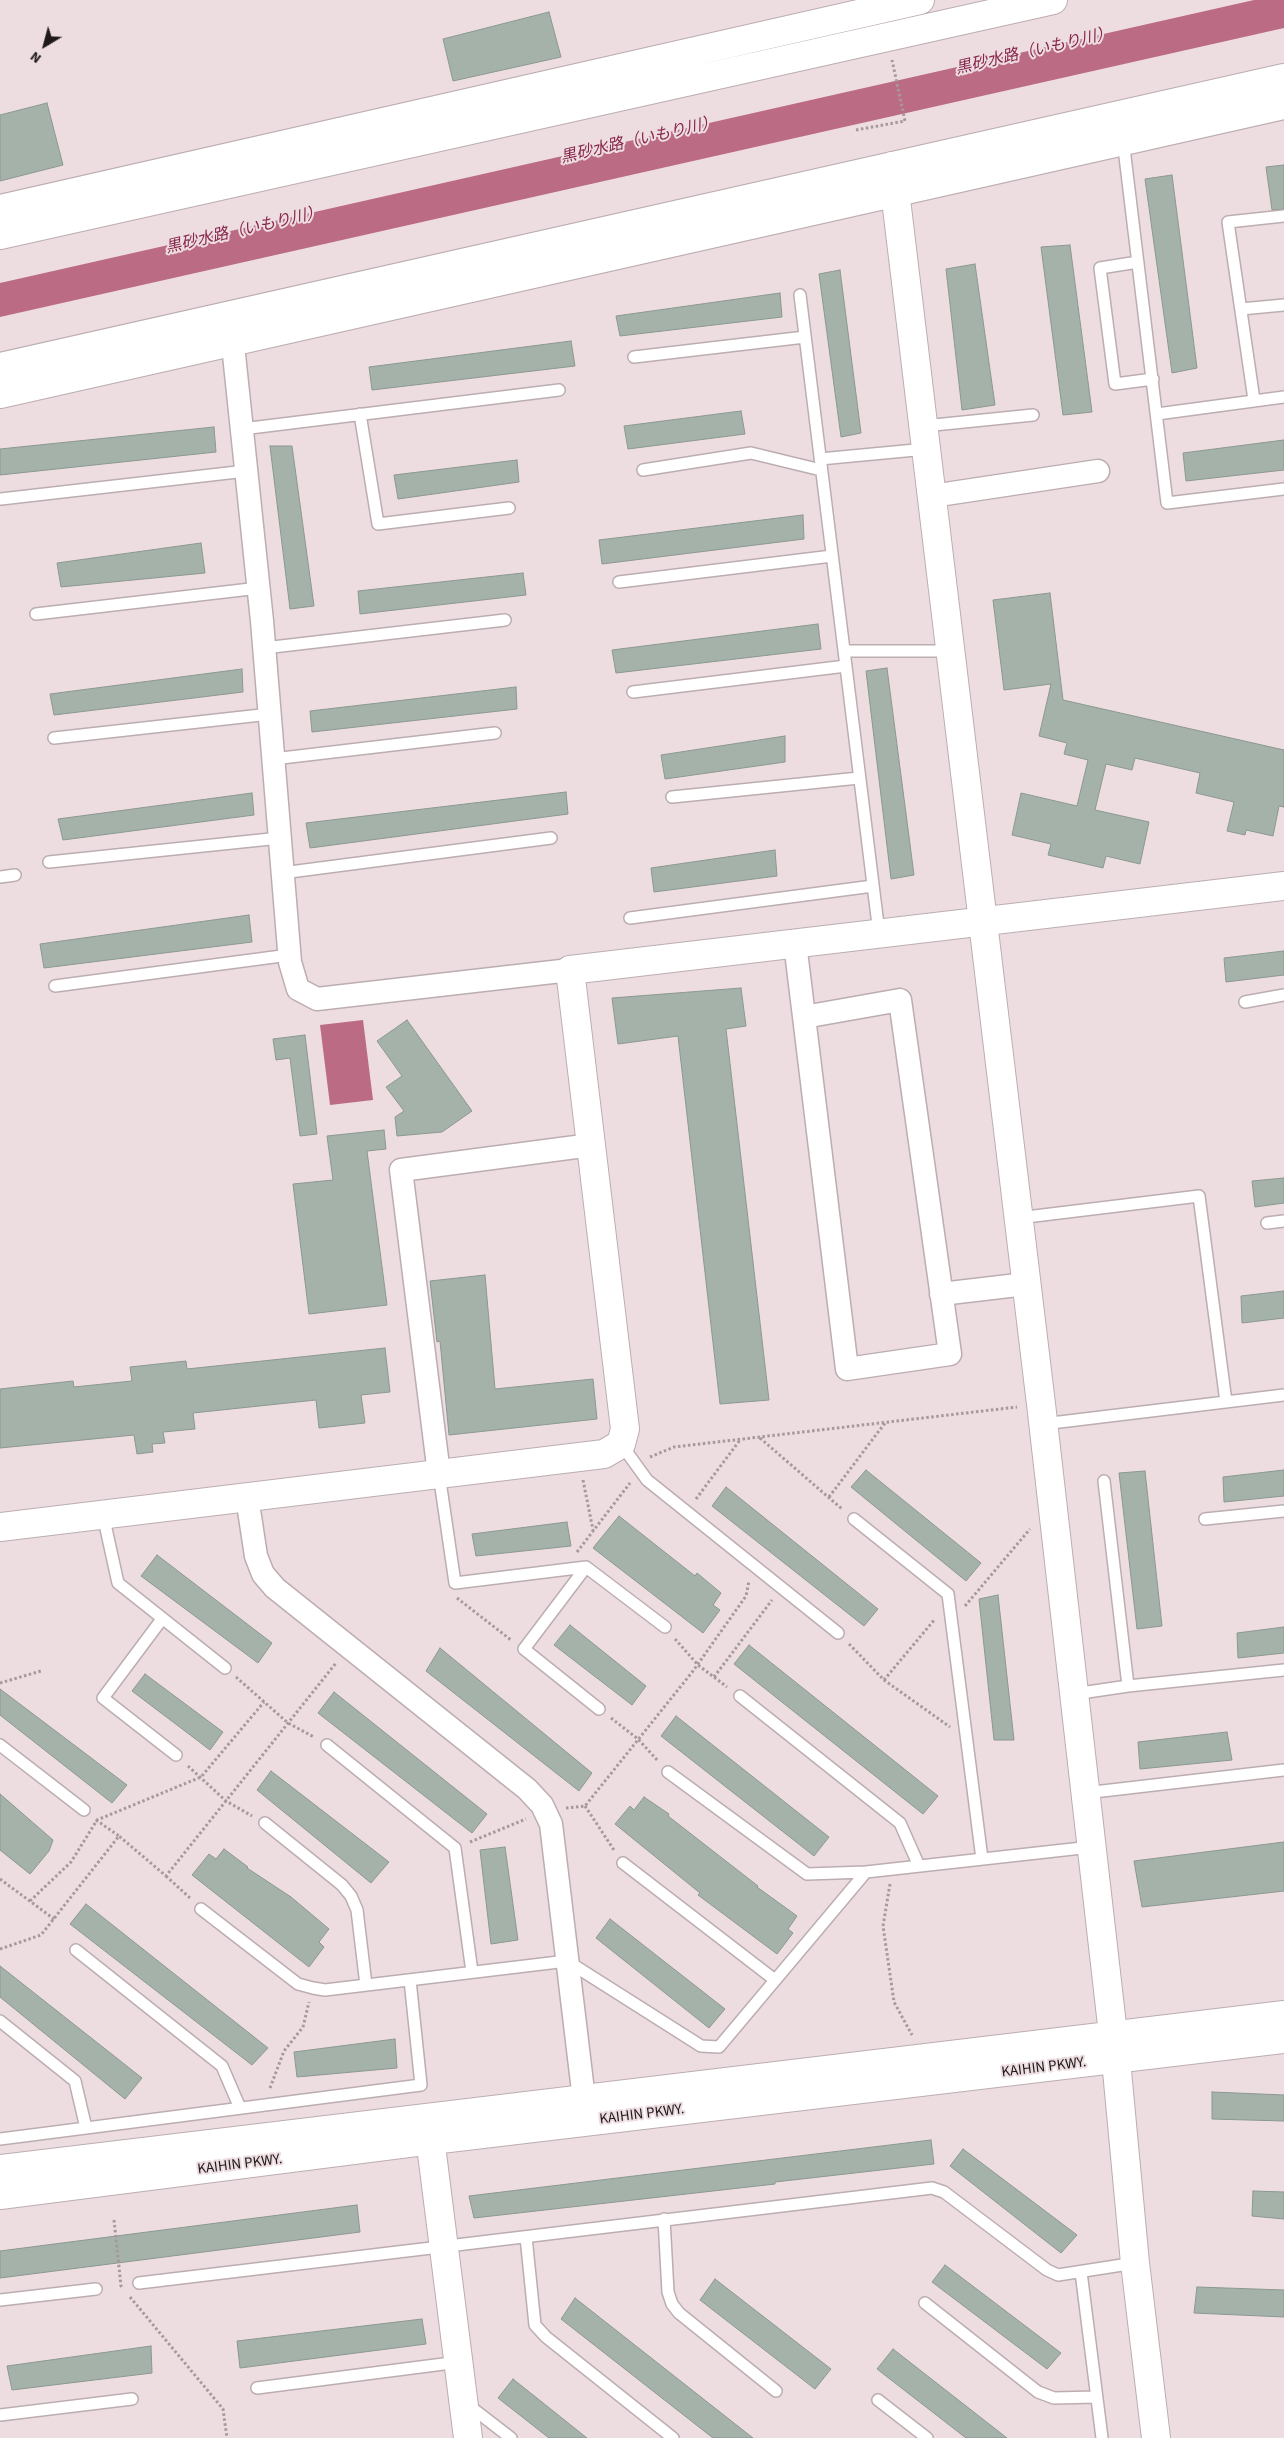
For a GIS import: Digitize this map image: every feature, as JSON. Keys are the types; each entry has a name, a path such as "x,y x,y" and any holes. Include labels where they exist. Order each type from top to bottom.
{"street":[{"path":"0,209 920,0"},
{"path":"0,235 993,6 1053,0"},
{"path":"0,394 896,193 1122,128 1284,78"},
{"path":"0,367 892,166 1122,128 1284,106"},
{"path":"892,166 1042,1414 1115,2047 1135,2263 1156,2438"},
{"path":"230,315 259,588 289,955 298,989 317,999 1284,886"},
{"path":"932,496 1098,471"},
{"path":"795,943 804,1017 848,1370 950,1354 900,1000 804,1017"},
{"path":"0,1527 604,1454 631,1460 625,1429 570,970"},
{"path":"439,1474 401,1170 591,1146"},
{"path":"942,1294 1026,1284"},
{"path":"247,1497 256,1556 263,1574 275,1588 527,1789 545,1812 551,1824 585,2110"},
{"name":"KAIHIN PKWY.","path":"0,2169 429,2128 1115,2047 1284,2015"},
{"name":"KAIHIN PKWY.","path":"585,2110 924,2058 1284,2039"},
{"path":"429,2128 468,2438"},
{"name":"KAIHIN PKWY.","path":"0,2195 429,2128"}],"lane":[{"path":"1122,128 1167,503 1284,489"},
{"path":"1254,400 1228,222 1284,216"},
{"path":"1138,262 1100,268 1115,384 1153,379"},
{"path":"800,295 878,933"},
{"path":"1241,310 1284,305"},
{"path":"634,357 805,338"},
{"path":"242,429 559,390"},
{"path":"1157,414 1284,397"},
{"path":"360,414 378,524 509,508"},
{"path":"643,470 751,453 820,465 925,438 1033,415"},
{"path":"1,498 246,471"},
{"path":"618,582 832,556"},
{"path":"36,614 259,588"},
{"path":"264,648 505,620"},
{"path":"844,651 950,651"},
{"path":"633,692 846,666"},
{"path":"54,738 270,714"},
{"path":"273,759 495,733"},
{"path":"672,797 859,778"},
{"path":"49,862 280,838"},
{"path":"282,873 551,838"},
{"path":"0,877 15,875"},
{"path":"630,918 873,886"},
{"path":"55,986 289,955"},
{"path":"1245,1002 1284,995"},
{"path":"1018,1218 1199,1196 1226,1402"},
{"path":"1267,1223 1284,1221"},
{"path":"1042,1414 1226,1402 1284,1394"},
{"path":"631,1460 647,1480 838,1633"},
{"path":"439,1474 455,1583 586,1567 665,1627"},
{"path":"1104,1481 1128,1686"},
{"path":"1205,1519 1284,1511"},
{"path":"103,1515 118,1583 225,1668"},
{"path":"854,1519 948,1594 982,1859"},
{"path":"586,1567 524,1649 599,1708"},
{"path":"162,1619 103,1698 176,1755"},
{"path":"1074,1694 1128,1686 1284,1670"},
{"path":"740,1696 900,1822 919,1866"},
{"path":"0,1745 84,1810"},
{"path":"327,1745 455,1848 472,1972"},
{"path":"1085,1793 1284,1770"},
{"path":"668,1772 807,1874 866,1872 1091,1847"},
{"path":"265,1824 342,1885 351,1896 357,1910 366,1985"},
{"path":"623,1863 776,1980"},
{"path":"201,1909 298,1984 313,1988 325,1990 567,1961 700,2046 719,2047 866,1872"},
{"path":"76,1950 222,2066 240,2108"},
{"path":"0,2139 421,2085 410,1980"},
{"path":"0,2021 75,2081 86,2128"},
{"path":"138,2284 932,2188 944,2192 1047,2270 1058,2275 1135,2263"},
{"path":"664,2219 668,2292 672,2304 679,2313 776,2392"},
{"path":"526,2237 536,2325 546,2337 673,2438"},
{"path":"1081,2272 1102,2438"},
{"path":"0,2300 96,2289"},
{"path":"925,2303 1038,2392 1054,2398 1096,2397"},
{"path":"257,2388 459,2362"},
{"path":"0,2415 132,2399"},
{"path":"878,2400 927,2438"},
{"path":"464,2402 511,2438"}],"path":[{"path":"856,130 905,121 892,60"},
{"path":"563,1570 593,1531 631,1460 674,1448 885,1423 1042,1414"},
{"path":"829,1497 885,1423"},
{"path":"760,1438 854,1519"},
{"path":"687,1512 741,1440"},
{"path":"578,1457 593,1531"},
{"path":"952,1622 1052,1503"},
{"path":"455,1848 545,1812 585,1806 698,1665 746,1596 753,1565"},
{"path":"455,1583 457,1599 524,1649"},
{"path":"714,1677 781,1587"},
{"path":"884,1680 949,1603"},
{"path":"665,1627 698,1665 740,1696"},
{"path":"838,1633 884,1680 967,1740"},
{"path":"166,1876 349,1647"},
{"path":"225,1668 288,1723 327,1745"},
{"path":"0,1683 41,1671"},
{"path":"30,1901 71,1862 97,1820 200,1777 264,1702"},
{"path":"599,1708 638,1740 668,1772"},
{"path":"176,1755 226,1800 265,1824"},
{"path":"585,1806 623,1863"},
{"path":"84,1810 119,1836 201,1909"},
{"path":"0,1949 42,1936 119,1836"},
{"path":"893,1869 883,1926 894,2002 924,2058"},
{"path":"0,1879 54,1919"},
{"path":"264,2105 284,2051 303,2026 313,1988"},
{"path":"114,2220 121,2286 223,2409 227,2438"}],"water":[{"name":"黒砂水路（いもり川）","path":"1254,0 1284,0 1284,28 0,317 0,283"},
{"path":"363,1020 373,1100 330,1105 320,1025"}],"building":[{"path":"549,12 561,57 453,81 443,39"},
{"path":"47,103 63,165 0,181 0,115"},
{"path":"1284,165 1284,209 1272,210 1266,167"},
{"path":"1172,175 1197,368 1172,373 1145,179"},
{"path":"1070,245 1092,412 1063,415 1041,247"},
{"path":"975,264 995,405 962,410 946,269"},
{"path":"840,270 861,433 841,437 819,274"},
{"path":"780,293 782,317 620,336 616,316"},
{"path":"571,341 575,366 372,390 369,367"},
{"path":"741,411 745,434 628,449 624,426"},
{"path":"214,427 216,452 0,475 0,449"},
{"path":"1284,440 1284,470 1186,481 1183,453"},
{"path":"270,446 292,446 314,606 290,609"},
{"path":"517,460 519,482 398,499 394,475"},
{"path":"803,515 804,539 602,564 599,540"},
{"path":"201,543 205,573 61,587 57,563"},
{"path":"523,573 526,595 360,614 358,591"},
{"path":"1050,593 1063,700 1284,750 1284,807 1279,806 1273,836 1246,830 1245,835 1227,831 1234,802 1196,793 1200,773 1135,758 1132,770 1106,764 1095,810 1149,822 1140,864 1106,856 1103,868 1048,855 1051,844 1012,835 1021,793 1077,806 1088,760 1064,754 1067,743 1039,736 1051,684 1004,690 993,600"},
{"path":"818,624 821,649 616,673 612,650"},
{"path":"887,668 914,875 891,879 866,671"},
{"path":"242,669 243,692 54,715 50,694"},
{"path":"516,687 517,709 312,732 310,711"},
{"path":"785,736 785,762 665,779 661,755"},
{"path":"566,792 568,814 310,848 306,823"},
{"path":"252,793 254,815 63,840 58,819"},
{"path":"775,850 777,876 654,892 651,868"},
{"path":"249,915 252,942 44,968 40,944"},
{"path":"1284,951 1284,975 1226,982 1224,958"},
{"path":"741,988 746,1026 726,1029 769,1400 720,1404 678,1036 618,1044 612,998"},
{"path":"407,1020 472,1111 442,1132 397,1136 395,1117 404,1111 386,1087 402,1076 377,1041"},
{"path":"305,1035 317,1134 300,1136 290,1058 276,1060 273,1039"},
{"path":"384,1130 386,1149 367,1151 387,1305 309,1314 293,1184 333,1180 327,1136"},
{"path":"1284,1178 1284,1203 1255,1207 1252,1181"},
{"path":"485,1275 495,1389 593,1379 597,1419 449,1435 440,1341 437,1342 430,1281"},
{"path":"1284,1291 1284,1318 1242,1323 1241,1296"},
{"path":"385,1348 390,1392 361,1395 365,1423 319,1428 316,1400 193,1413 195,1429 163,1432 165,1443 152,1444 153,1452 137,1454 134,1435 0,1448 0,1389 73,1381 74,1387 132,1381 130,1367 186,1361 187,1369"},
{"path":"866,1470 981,1563 966,1581 851,1487"},
{"path":"1284,1470 1284,1496 1224,1502 1223,1477"},
{"path":"1145,1471 1162,1626 1137,1629 1119,1473"},
{"path":"726,1487 878,1609 864,1626 712,1506"},
{"path":"619,1516 695,1576 697,1573 721,1593 713,1605 720,1610 703,1633 593,1548"},
{"path":"567,1522 571,1546 476,1556 472,1534"},
{"path":"157,1555 272,1643 258,1663 141,1576"},
{"path":"998,1595 1014,1740 994,1740 979,1599"},
{"path":"570,1625 646,1686 632,1705 554,1645"},
{"path":"1284,1627 1284,1653 1238,1658 1237,1633"},
{"path":"749,1645 938,1796 923,1814 734,1664"},
{"path":"440,1648 592,1773 579,1791 426,1671"},
{"path":"145,1674 223,1732 210,1750 132,1691"},
{"path":"0,1689 127,1785 112,1803 0,1715"},
{"path":"334,1692 487,1814 472,1833 318,1713"},
{"path":"676,1716 829,1837 814,1856 661,1736"},
{"path":"1227,1732 1232,1760 1140,1769 1138,1742"},
{"path":"271,1771 389,1862 371,1883 257,1790"},
{"path":"0,1794 53,1840 49,1851 30,1874 0,1850"},
{"path":"644,1797 669,1814 668,1816 757,1887 797,1916 788,1929 793,1933 777,1954 698,1895 700,1893 615,1824 630,1806 634,1810"},
{"path":"1284,1842 1284,1891 1142,1907 1134,1861"},
{"path":"505,1847 518,1940 491,1944 480,1850"},
{"path":"224,1849 247,1868 291,1897 329,1929 319,1942 324,1947 309,1967 192,1875 209,1854 216,1859"},
{"path":"86,1904 268,2048 252,2065 70,1924"},
{"path":"610,1919 725,2009 709,2028 596,1938"},
{"path":"0,1966 142,2078 125,2099 0,1997"},
{"path":"395,2039 397,2068 297,2077 294,2052"},
{"path":"1212,2092 1284,2095 1284,2121 1212,2119"},
{"path":"931,2140 934,2164 775,2182 775,2184 474,2218 469,2196"},
{"path":"963,2149 1077,2235 1061,2253 950,2166"},
{"path":"1253,2191 1284,2192 1284,2219 1252,2216"},
{"path":"357,2205 360,2232 0,2278 0,2251"},
{"path":"945,2265 1061,2353 1047,2369 932,2282"},
{"path":"715,2279 831,2369 815,2389 700,2300"},
{"path":"1197,2287 1284,2290 1284,2317 1194,2313"},
{"path":"575,2298 753,2438 713,2438 561,2319"},
{"path":"422,2319 426,2344 240,2368 237,2341"},
{"path":"151,2346 152,2373 12,2390 7,2366"},
{"path":"893,2349 1007,2438 966,2438 877,2369"},
{"path":"513,2379 587,2438 549,2438 498,2398"}]}
